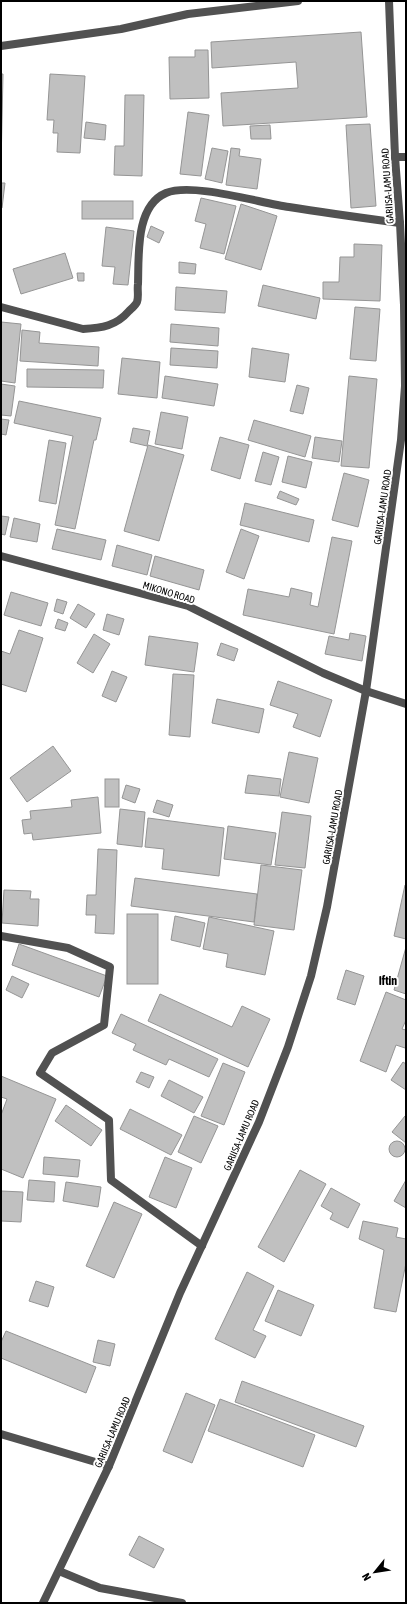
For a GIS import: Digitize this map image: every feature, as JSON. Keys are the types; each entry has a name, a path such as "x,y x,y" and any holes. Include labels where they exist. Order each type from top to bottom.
{"street":[{"path":"1,46 121,29 188,14 298,1"},
{"name":"GARIISA-LAMU ROAD","path":"43,1603 109,1466 180,1293 259,1122 288,1047 311,976 327,907 366,690 403,440 405,386 404,305 400,223 394,157 389,1"},
{"path":"394,157 406,157"},
{"path":"1,307 83,329 97,328 104,325 114,324 124,317 137,302 140,238 143,221 151,204 166,193 204,190 288,207 400,223"},
{"name":"MIKONO ROAD","path":"1,556 188,606 323,673 406,704"},
{"path":"1,936 68,948 110,967 104,1025 52,1053 40,1073 109,1120 111,1180 202,1246"},
{"path":"1,1434 109,1466"},
{"path":"59,1571 100,1588 182,1603"}],"building":[{"path":"361,32 367,117 223,126 221,93 298,88 296,62 212,68 211,42"},
{"path":"195,50 208,50 209,98 170,99 169,57 195,57"},
{"path":"1,74 3,74 1,166"},
{"path":"50,74 85,76 80,153 57,152 58,133 53,133 54,120 47,120"},
{"path":"125,95 144,95 142,176 114,175 115,146 124,146"},
{"path":"188,112 209,115 201,176 180,174"},
{"path":"86,122 106,125 105,140 84,138"},
{"path":"370,124 376,206 351,208 346,125"},
{"path":"270,125 271,139 251,139 250,126"},
{"path":"212,148 228,151 222,183 205,179"},
{"path":"231,148 240,149 239,156 261,159 257,189 226,185"},
{"path":"1,183 5,183 2,208 1,208"},
{"path":"201,198 236,206 224,254 200,248 206,224 195,221"},
{"path":"82,201 133,201 133,219 82,219"},
{"path":"241,204 277,216 261,270 225,259"},
{"path":"151,226 164,232 159,243 147,237"},
{"path":"106,227 134,231 128,285 113,284 115,267 102,266"},
{"path":"354,244 382,245 380,301 323,299 323,282 339,282 340,257 354,257"},
{"path":"65,253 73,278 21,294 13,269"},
{"path":"179,262 196,264 195,274 179,273"},
{"path":"77,273 84,273 84,281 78,281"},
{"path":"263,285 320,298 316,319 258,306"},
{"path":"176,287 227,291 225,313 175,310"},
{"path":"355,307 380,309 376,361 350,359"},
{"path":"1,322 21,324 15,383 1,381"},
{"path":"171,324 219,328 218,346 170,342"},
{"path":"22,330 40,332 39,343 99,347 98,366 20,361"},
{"path":"171,348 218,351 217,368 170,365"},
{"path":"252,348 289,354 285,382 249,377"},
{"path":"122,358 160,362 157,398 118,394"},
{"path":"27,369 104,370 103,388 27,387"},
{"path":"165,376 218,384 214,406 162,398"},
{"path":"349,376 377,379 369,468 341,466"},
{"path":"1,384 15,386 11,416 1,415"},
{"path":"297,385 309,388 303,414 290,411"},
{"path":"19,401 101,418 96,440 94,440 75,529 55,525 73,436 14,423"},
{"path":"161,412 188,417 182,449 155,444"},
{"path":"1,419 9,420 6,435 1,434"},
{"path":"254,420 311,436 305,457 248,440"},
{"path":"133,428 150,431 147,446 130,442"},
{"path":"220,437 249,445 240,479 211,470"},
{"path":"315,437 342,441 339,462 312,458"},
{"path":"49,440 66,443 56,504 39,501"},
{"path":"148,445 184,455 159,541 124,531"},
{"path":"263,452 279,457 271,485 255,481"},
{"path":"288,456 312,462 306,488 282,482"},
{"path":"344,473 369,480 358,527 332,520"},
{"path":"280,491 299,499 296,505 277,498"},
{"path":"245,503 314,520 309,542 240,525"},
{"path":"1,516 9,517 5,535 1,534"},
{"path":"14,518 40,524 37,542 10,537"},
{"path":"57,529 106,540 101,560 52,549"},
{"path":"241,529 259,536 244,579 226,572"},
{"path":"332,537 352,541 334,634 243,615 248,589 289,597 291,588 312,593 310,605 318,607"},
{"path":"117,545 152,555 147,575 112,566"},
{"path":"155,556 204,570 199,590 150,576"},
{"path":"11,592 48,603 41,626 4,615"},
{"path":"57,599 67,602 63,614 54,611"},
{"path":"78,604 95,614 86,628 70,618"},
{"path":"107,614 124,619 119,635 103,630"},
{"path":"58,619 68,623 65,631 55,628"},
{"path":"19,630 43,638 26,692 1,684 1,651 10,654"},
{"path":"350,633 366,636 362,661 325,654 329,636 349,640"},
{"path":"94,634 110,644 93,673 77,663"},
{"path":"149,636 198,643 194,672 145,665"},
{"path":"221,643 238,649 234,661 217,655"},
{"path":"112,671 127,677 116,702 102,696"},
{"path":"173,674 194,675 190,737 169,735"},
{"path":"278,681 332,700 320,737 293,727 298,714 270,705"},
{"path":"217,699 264,709 259,733 212,723"},
{"path":"53,746 71,771 27,802 10,778"},
{"path":"289,752 318,758 309,803 280,797"},
{"path":"248,775 281,779 279,796 245,793"},
{"path":"105,779 119,779 119,807 105,807"},
{"path":"126,785 140,789 135,803 122,798"},
{"path":"98,797 101,833 33,840 32,833 24,834 22,820 31,819 30,811 72,807 71,800"},
{"path":"157,800 173,805 169,817 153,812"},
{"path":"120,809 145,812 142,847 117,844"},
{"path":"282,812 311,816 305,868 275,865"},
{"path":"148,818 224,828 219,876 162,869 164,849 145,847"},
{"path":"228,826 276,833 271,865 224,859"},
{"path":"98,849 117,850 114,934 95,933 96,915 86,915 87,895 96,895"},
{"path":"261,865 302,870 294,930 254,925"},
{"path":"135,878 257,894 254,922 131,906"},
{"path":"405,885 406,886 406,939 394,936"},
{"path":"4,890 31,891 30,899 39,899 38,926 2,923"},
{"path":"127,914 158,914 158,984 127,984"},
{"path":"175,916 205,923 200,947 171,940"},
{"path":"209,917 274,931 265,975 226,967 228,954 203,949"},
{"path":"19,944 107,976 99,997 12,965"},
{"path":"406,947 406,994 394,990"},
{"path":"346,970 364,976 355,1005 337,999"},
{"path":"12,976 29,984 22,998 6,990"},
{"path":"386,992 406,1000 406,1020 402,1029 406,1030 406,1046 405,1048 396,1045 386,1072 360,1061"},
{"path":"160,994 232,1027 242,1006 270,1019 248,1067 148,1021"},
{"path":"121,1014 218,1059 209,1077 169,1059 166,1065 133,1050 136,1044 112,1033"},
{"path":"403,1062 406,1064 406,1090 391,1080"},
{"path":"223,1063 245,1072 224,1125 201,1116"},
{"path":"141,1072 154,1077 149,1088 136,1082"},
{"path":"1,1076 56,1099 23,1178 1,1169 1,1115 7,1099 1,1097"},
{"path":"169,1080 203,1097 194,1113 161,1096"},
{"path":"66,1105 102,1130 91,1146 55,1121"},
{"path":"130,1109 182,1135 171,1155 120,1129"},
{"path":"194,1116 218,1126 201,1163 178,1152"},
{"path":"405,1116 406,1117 406,1143 392,1132"},
{"path":"397,1141 404,1146 405,1149 400,1156 397,1157 390,1152 389,1149 394,1142"},
{"path":"44,1157 80,1160 78,1177 43,1174"},
{"path":"165,1157 192,1168 176,1208 149,1197"},
{"path":"300,1170 326,1184 284,1262 258,1247"},
{"path":"29,1180 55,1182 54,1202 27,1200"},
{"path":"406,1180 406,1208 394,1201"},
{"path":"66,1182 101,1187 98,1207 63,1201"},
{"path":"331,1188 360,1204 348,1228 330,1219 333,1213 321,1206"},
{"path":"1,1191 23,1192 21,1222 1,1221"},
{"path":"114,1202 142,1214 114,1278 86,1266"},
{"path":"363,1221 398,1228 396,1237 406,1239 406,1263 396,1312 374,1308 384,1250 359,1239"},
{"path":"247,1272 274,1286 253,1330 266,1336 255,1358 215,1339"},
{"path":"36,1281 54,1287 48,1307 29,1301"},
{"path":"278,1290 314,1305 301,1336 265,1321"},
{"path":"6,1331 96,1367 86,1393 1,1358 1,1342"},
{"path":"98,1340 115,1344 110,1366 93,1362"},
{"path":"242,1381 364,1426 356,1447 235,1402"},
{"path":"186,1393 215,1405 192,1463 163,1451"},
{"path":"220,1399 315,1435 303,1467 208,1431"},
{"path":"139,1536 164,1549 154,1568 129,1555"}],"district":[{"name":"Iftin","path":"388,981"}]}
